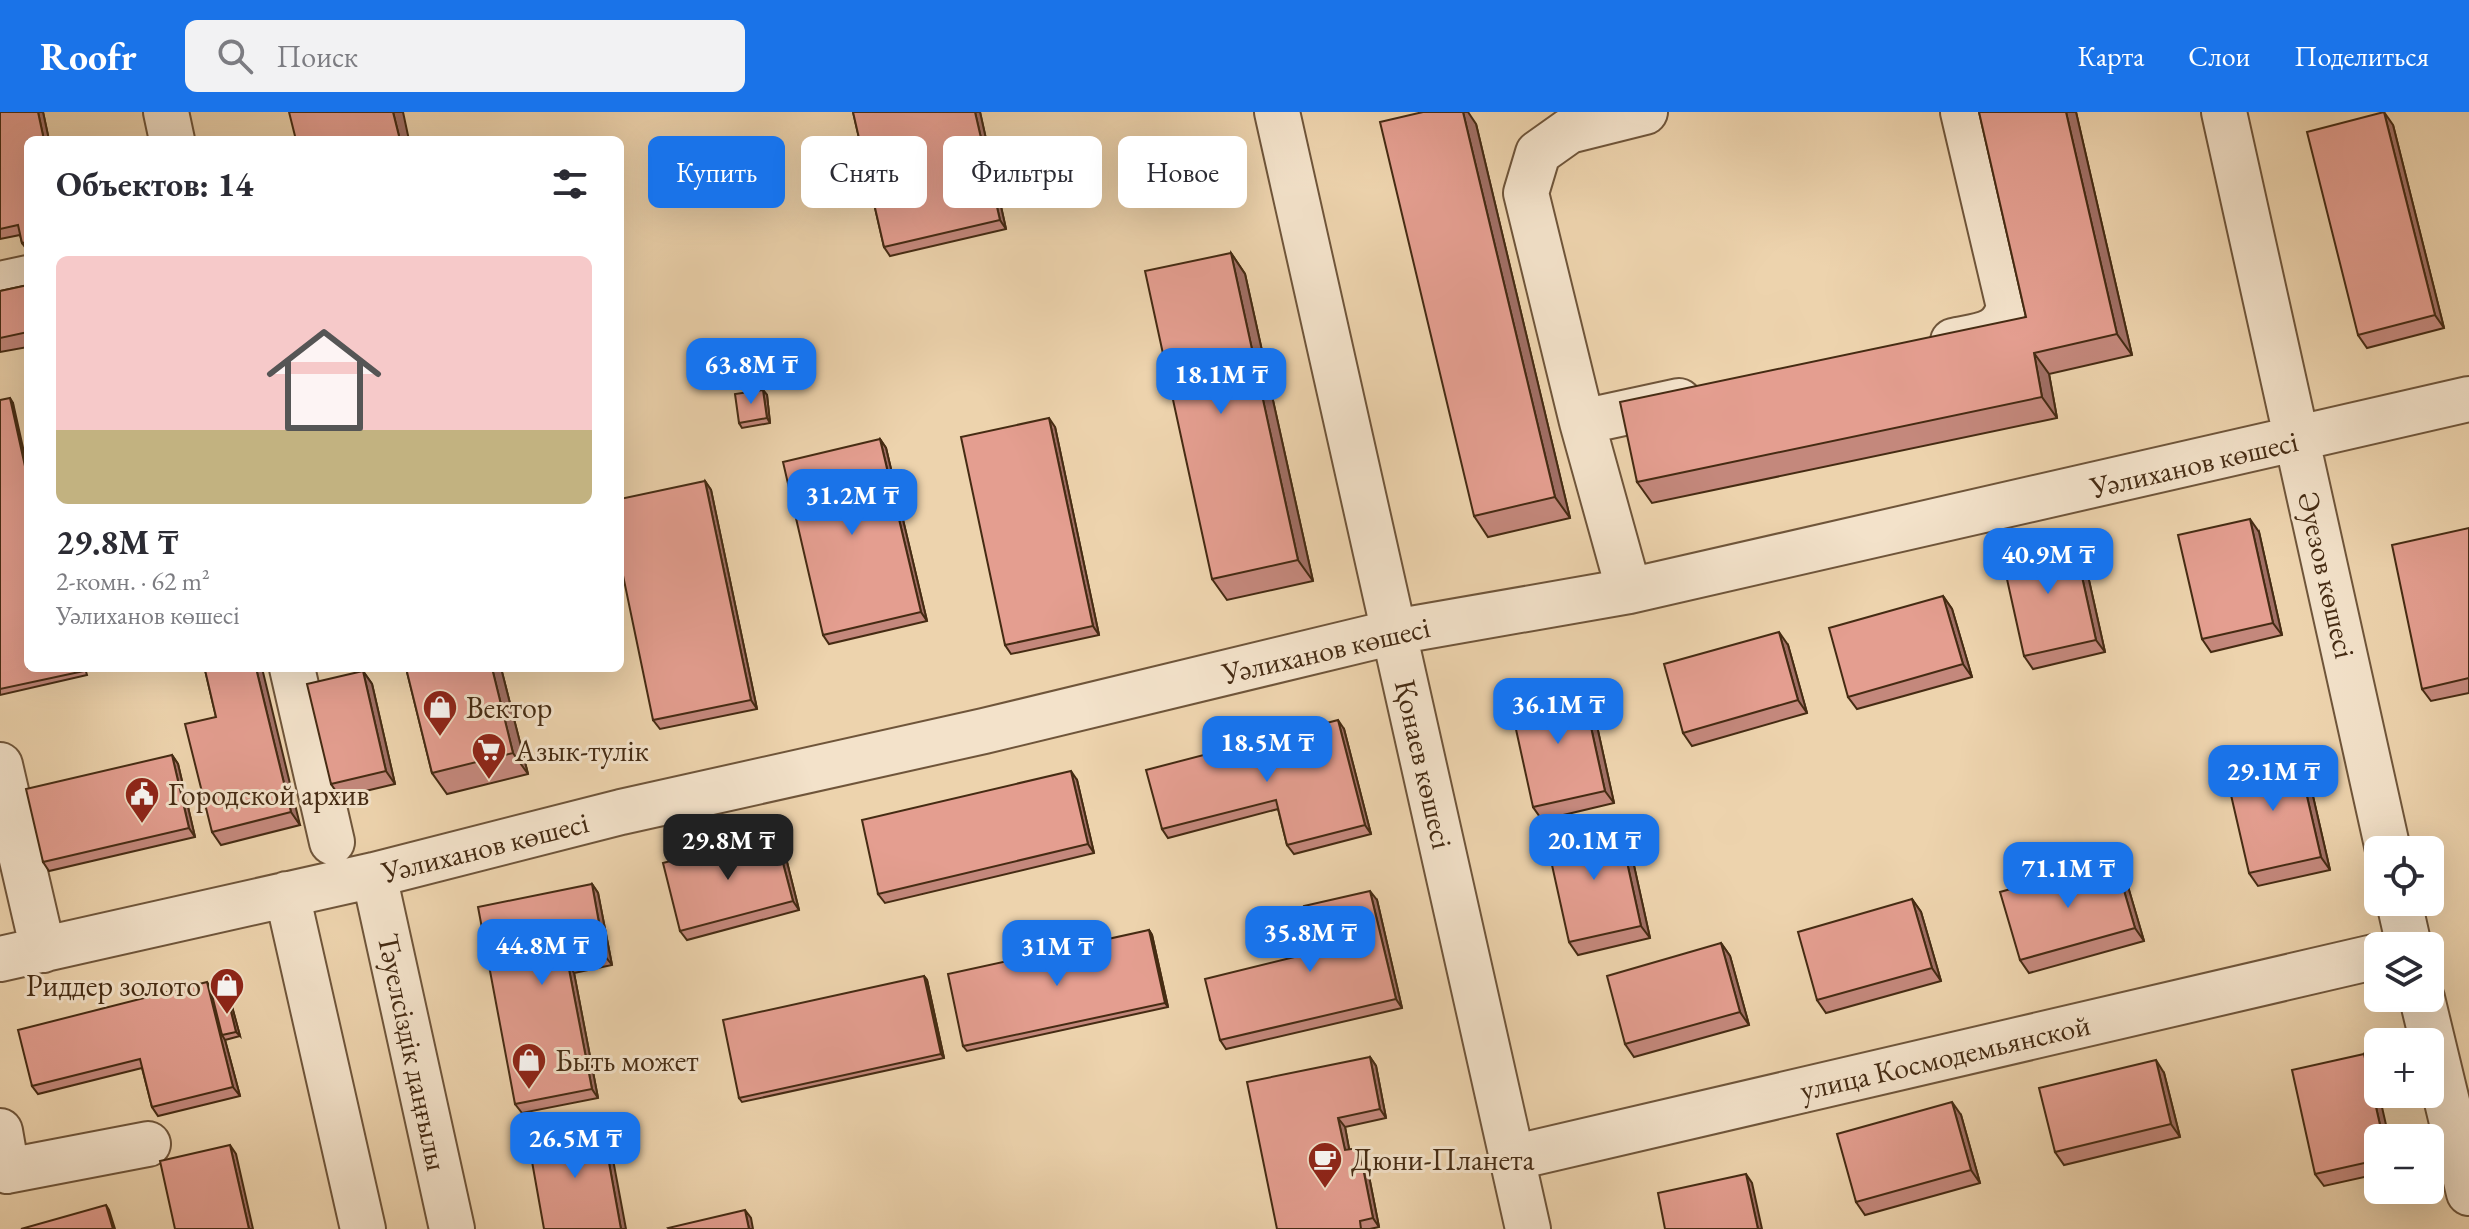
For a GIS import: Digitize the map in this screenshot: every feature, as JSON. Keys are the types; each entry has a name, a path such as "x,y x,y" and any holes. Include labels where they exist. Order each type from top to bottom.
{"street":[{"path":"166,112 171,136"},
{"name":"Қонаев көшесі","path":"1277,112 1528,1229"},
{"path":"1629,591 1582,422 1526,193 1538,153 1569,131 1645,112"},
{"path":"1920,349 1996,332 2005,323 2009,307 1963,112"},
{"name":"Әуезов көшесі","path":"2224,112 2385,836"},
{"path":"0,284 24,279"},
{"path":"1582,422 1720,392"},
{"name":"Уәлиханов көшесі","path":"0,959 374,875 621,812 984,731 1394,632 1629,591 2297,441 2469,399"},
{"path":"293,672 332,842"},
{"path":"0,765 43,950"},
{"name":"Тәуелсіздік даңғылы","path":"374,875 452,1229"},
{"path":"287,894 363,1229"},
{"name":"улица Космодемьянской","path":"1512,1158 2364,959"},
{"path":"2425,1012 2469,1193"},
{"path":"2,1158 148,1144"}],"building":[{"path":"0,112 38,112 43,136 24,136 24,243 18,225 0,229"},
{"path":"289,112 393,112 399,136 295,136"},
{"path":"853,112 975,112 981,136 943,136 943,208 997,208 1000,220 884,247 875,208 927,208 927,136 859,136"},
{"path":"1423,112 1463,112 1555,497 1474,516 1380,122"},
{"path":"1979,112 2066,112 2117,334 2034,353 2042,397 1637,482 1620,402 2026,317"},
{"path":"2384,112 2435,315 2358,335 2307,132"},
{"path":"1231,253 1298,560 1212,579 1145,271"},
{"path":"24,286 24,333 0,338 0,291"},
{"path":"763,390 767,418 739,423 735,394"},
{"path":"10,398 24,462 24,672 79,672 0,689 0,400"},
{"path":"1049,418 1093,626 1005,645 961,437"},
{"path":"880,439 921,612 823,635 783,462"},
{"path":"705,481 751,700 653,720 624,580 624,498"},
{"path":"2250,519 2273,623 2202,639 2178,535"},
{"path":"2469,528 2469,678 2422,689 2392,545"},
{"path":"2073,536 2096,640 2024,656 2001,552"},
{"path":"1943,596 1963,664 1848,697 1829,628"},
{"path":"1779,632 1798,700 1683,733 1664,664"},
{"path":"205,672 257,672 291,812 212,832 185,724 216,717"},
{"path":"363,672 386,771 331,784 307,684"},
{"path":"407,672 493,672 513,753 432,773"},
{"path":"1582,686 1605,791 1533,807 1510,702"},
{"path":"1338,720 1365,825 1287,845 1276,800 1162,829 1146,770"},
{"path":"2297,753 2321,857 2249,873 2225,769"},
{"path":"172,755 189,828 43,862 26,789"},
{"path":"1071,771 1088,844 878,894 862,820"},
{"path":"1618,821 1641,926 1569,942 1546,838"},
{"path":"775,833 793,901 680,931 663,863"},
{"path":"2115,860 2135,928 2020,960 2000,892"},
{"path":"592,884 605,956 568,964 592,1089 515,1104 478,907"},
{"path":"1370,891 1396,999 1220,1040 1205,979 1315,952 1304,906"},
{"path":"1912,899 1932,968 1817,1000 1798,932"},
{"path":"1149,930 1165,1003 963,1046 948,974"},
{"path":"1721,943 1740,1012 1625,1044 1607,976"},
{"path":"924,976 941,1054 739,1098 723,1020"},
{"path":"207,982 233,1087 152,1107 140,1059 32,1086 18,1030"},
{"path":"224,983 236,1032 222,1035 210,987"},
{"path":"2364,1054 2364,1108 2376,1108 2380,1124 2364,1124 2364,1163 2315,1174 2292,1070"},
{"path":"1370,1057 1380,1109 1338,1118 1345,1150 1359,1148 1373,1218 1360,1221 1361,1229 1277,1229 1247,1082"},
{"path":"2156,1060 2171,1124 2055,1152 2039,1088"},
{"path":"1952,1102 1971,1170 1856,1202 1837,1134"},
{"path":"602,1124 621,1229 544,1229 528,1139"},
{"path":"230,1145 249,1229 175,1229 160,1161"},
{"path":"1746,1174 1758,1229 1665,1229 1658,1193"},
{"path":"106,1205 113,1229 21,1229"},
{"path":"745,1210 749,1229 668,1228"}],"place":[{"name":"Вектор","path":"440,738"},
{"name":"Азык-тулiк","path":"489,781"},
{"name":"Городской архив","path":"142,825"},
{"name":"Риддер золото","path":"227,1016"},
{"name":"Быть может","path":"529,1091"},
{"name":"Дюни-Планета","path":"1325,1190"}]}
